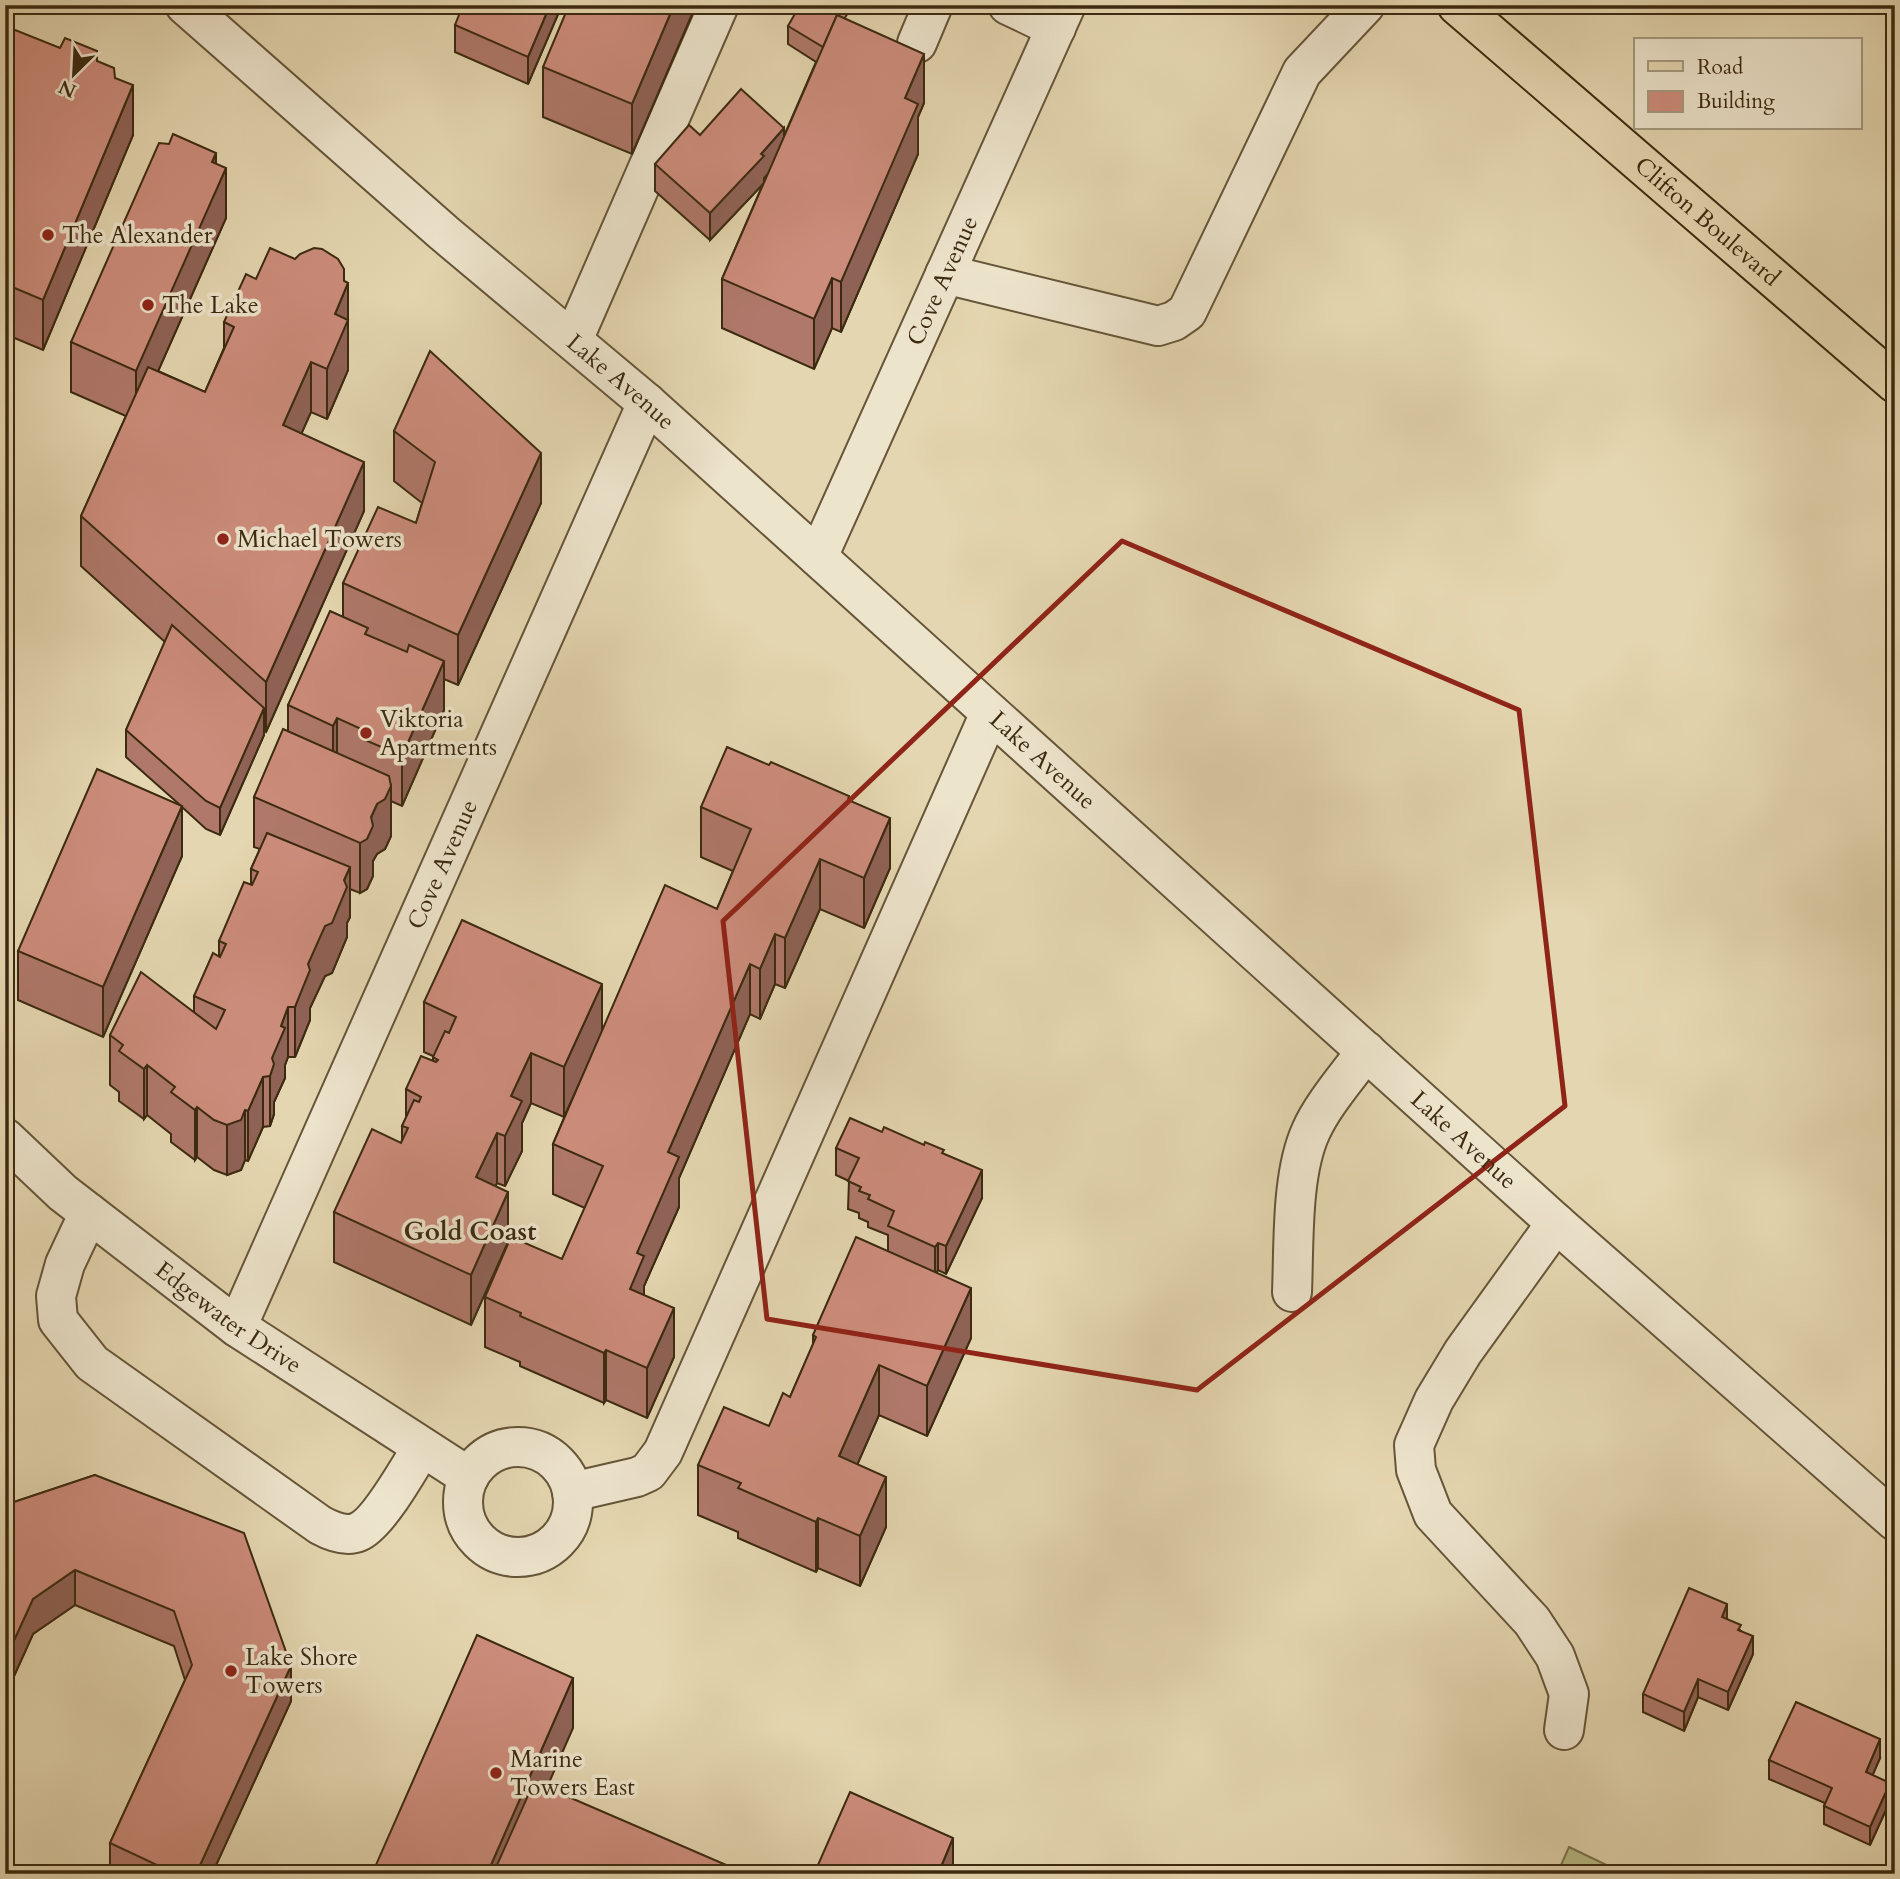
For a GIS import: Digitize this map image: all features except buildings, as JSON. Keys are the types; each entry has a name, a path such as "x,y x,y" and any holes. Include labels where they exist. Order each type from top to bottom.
{"main road":[{"name":"Clifton Boulevard","path":"1457,5 1895,383"}],"street":[{"name":"Lake Avenue","path":"185,5 228,21 444,233 647,403 1556,1223 1895,1521"},
{"path":"573,340 719,5"},
{"path":"917,43 933,5"},
{"path":"1008,5 1061,16"},
{"path":"945,274 1158,326 1174,321 1187,312 1302,72 1365,5"},
{"name":"Cove Avenue","path":"818,556 1061,16"},
{"name":"Cove Avenue","path":"237,1326 647,403"},
{"path":"572,1492 637,1477 648,1472 663,1452 990,713"},
{"path":"1292,1292 1296,1208 1305,1147 1311,1130 1366,1051"},
{"name":"Edgewater Drive","path":"5,1138 63,1193 237,1326 469,1477"},
{"path":"89,1213 65,1264 56,1296 58,1320 92,1363 320,1525 342,1533 358,1532 385,1507 422,1447"},
{"path":"1556,1223 1463,1352 1434,1400 1414,1445 1416,1470 1433,1514 1532,1621 1555,1656 1569,1694 1564,1730"},
{"path":"510,1448 529,1448 545,1454 560,1466 570,1482 572,1492 574,1500 571,1519 563,1536 549,1549 532,1556 513,1558 495,1553 480,1542 470,1528 464,1511 463,1494 469,1477 479,1463 494,1452 510,1448"}],"highlighted area":[{"path":"1122,541 1519,710 1565,1106 1197,1390 767,1319 723,921"}],"green space":[{"path":"1569,1847 1625,1874 1557,1874"}],"place":[{"name":"The Alexander","path":"48,235"},
{"name":"The Lake","path":"148,305"},
{"name":"Michael Towers","path":"223,539"},
{"name":"Viktoria Apartments","path":"366,733"},
{"name":"Lake Shore Towers","path":"231,1671"},
{"name":"Marine Towers East","path":"496,1773"}],"district":[{"name":"Gold Coast","path":"470,1231"}]}
